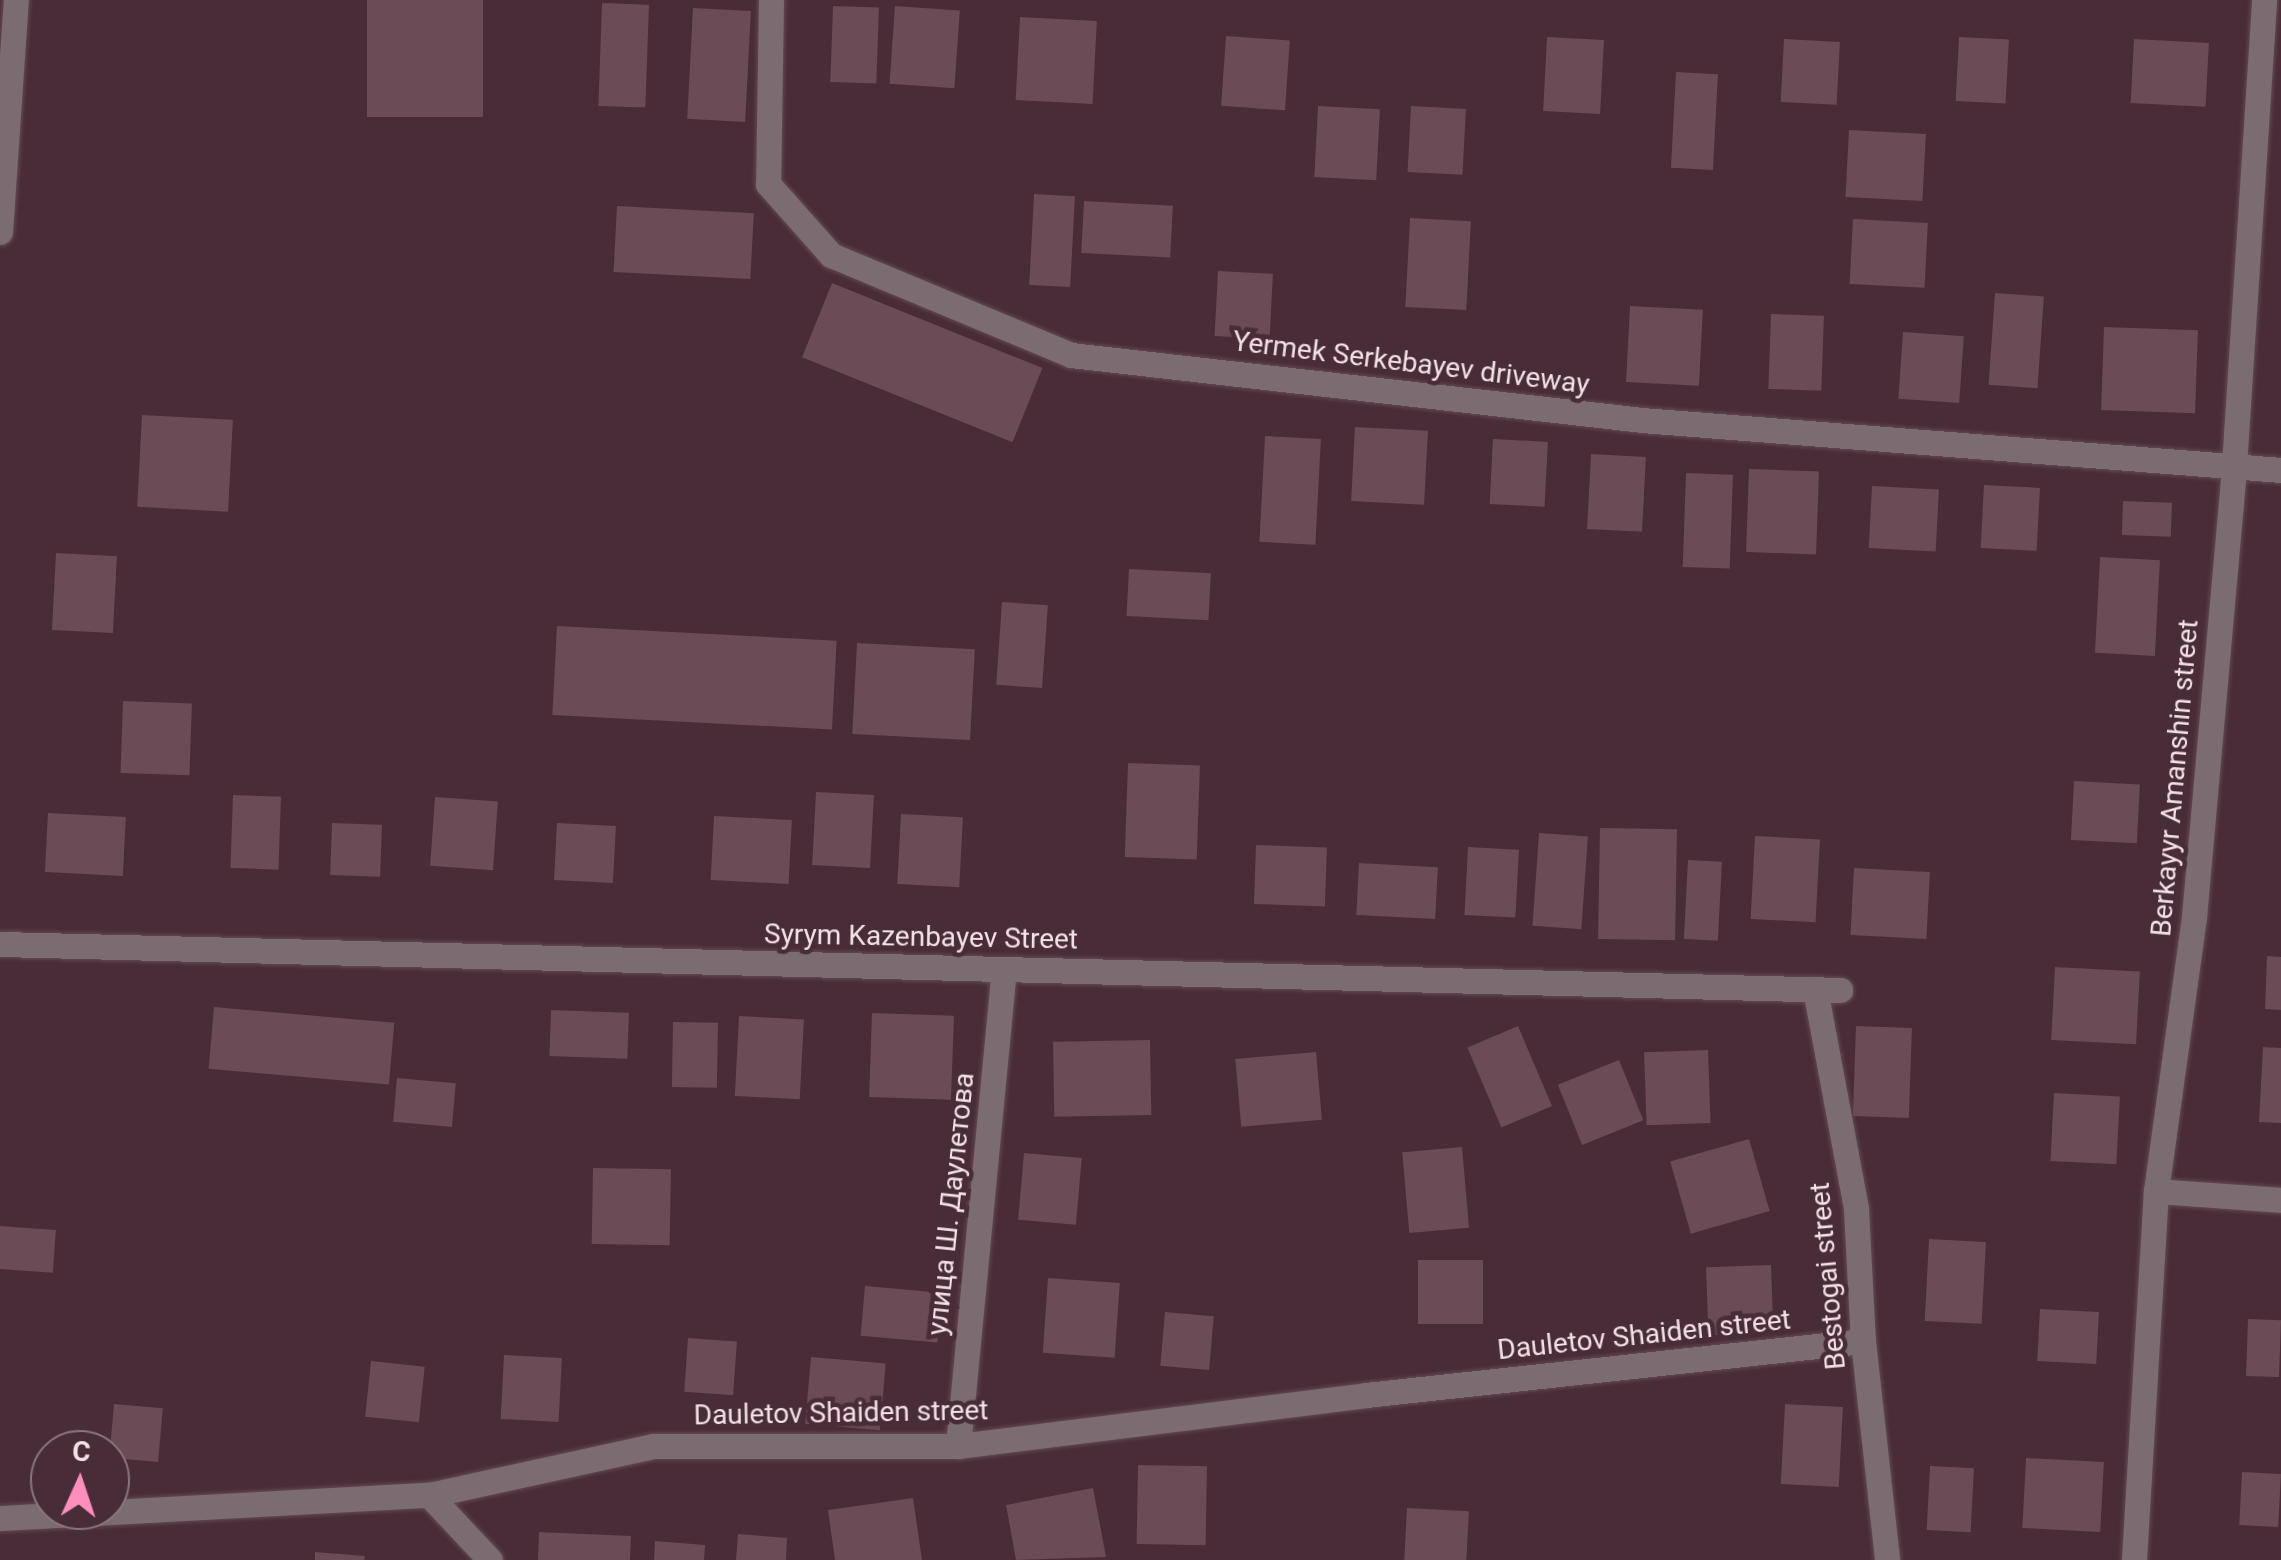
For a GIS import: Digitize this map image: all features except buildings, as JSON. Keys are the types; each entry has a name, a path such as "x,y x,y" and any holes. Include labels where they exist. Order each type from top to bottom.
{"street":[{"path":"0,232 16,0"},
{"name":"Yermek Serkebayev driveway","path":"771,0 768,184 830,256 1072,355 1642,420 2281,470"},
{"name":"Berkayyr Amanshin street","path":"2134,1560 2156,1191 2194,917 2234,466 2264,0"},
{"name":"Syrym Kazenbayev Street","path":"0,944 1828,989"},
{"name":"улица Ш. Даулетова","path":"958,1446 1004,969"},
{"name":"Bestogai street","path":"1828,989 1856,1209 1863,1341 1887,1560"},
{"path":"2156,1191 2281,1200"},
{"name":"Dauletov Shaiden street","path":"0,1518 429,1495 653,1446 958,1446 1366,1395 1863,1341"},
{"path":"429,1495 490,1560"}]}
